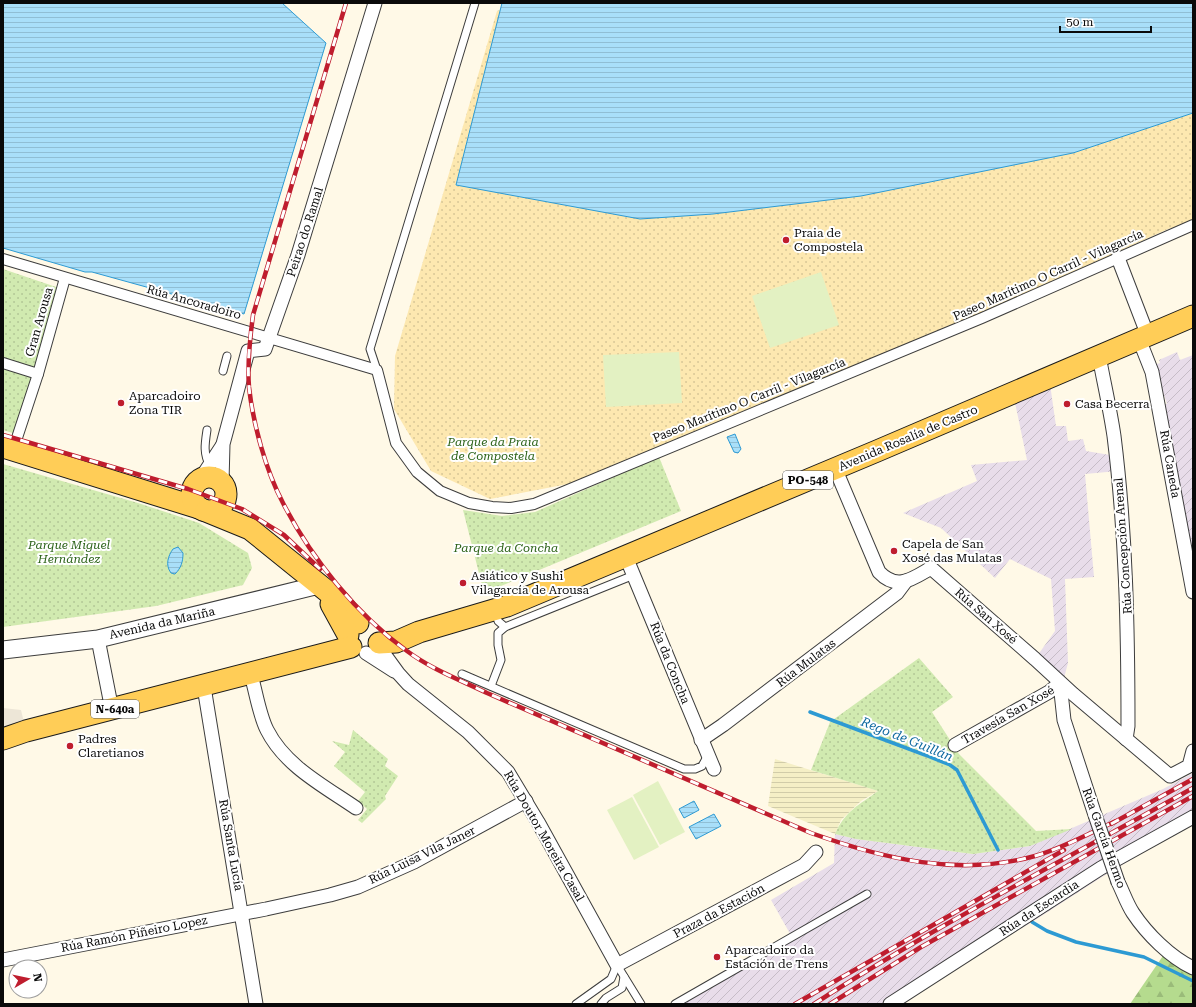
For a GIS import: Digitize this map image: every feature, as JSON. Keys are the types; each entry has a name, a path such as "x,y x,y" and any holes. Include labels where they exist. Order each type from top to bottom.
{"main road":[{"name":"Avenida Rosalía de Castro","path":"365,640 396,642 419,632 500,619 630,566 835,468 1193,316"},
{"path":"8,449 168,498 204,510 250,529"},
{"path":"168,498 181,494 201,477 212,476 224,487 232,505 250,529 319,585 365,640"},
{"path":"201,477 193,499 204,510 217,510 225,502 224,487"},
{"name":"N-640a","path":"3,739 26,731 204,687 365,640"}],"street":[{"name":"Peirao do Ramal","path":"269,339 298,255 375,3"},
{"name":"Paseo Marítimo O Carril - Vilagarcía","path":"377,370 396,443 417,472 440,491 469,503 498,508 534,504 982,318 1193,226"},
{"name":"Rúa Caneda","path":"1118,258 1143,337 1152,372 1193,592"},
{"name":"Rúa Ancoradoiro","path":"3,260 377,370"},
{"name":"Gran Arousa","path":"8,449 38,374 65,278"},
{"path":"224,487 223,444 248,351 265,349 269,339"},
{"name":"Rúa Concepción Arenal","path":"1099,356 1114,434 1118,471 1128,623 1128,726 1126,738"},
{"name":"Gran Arousa","path":"3,363 38,374"},
{"path":"201,477 223,444"},
{"path":"835,468 879,572 891,581 906,582"},
{"name":"Rúa da Concha","path":"630,566 714,769"},
{"name":"Rúa San Xosé","path":"906,582 930,568 1035,659 1060,683 1170,776 1189,766 1193,751"},
{"name":"Rúa Mulatas","path":"701,740 864,619 897,593 906,582"},
{"name":"Avenida da Mariña","path":"3,650 98,638 319,585"},
{"path":"98,638 112,710"},
{"name":"Rúa Doutor Moreira Casal","path":"365,640 382,651 398,673 490,752 508,772 526,801 620,971"},
{"path":"250,674 267,730 283,755 302,771 356,808"},
{"name":"Travesía San Xosé","path":"955,745 1049,692 1060,683"},
{"name":"Rúa García Hermo","path":"1060,683 1064,720 1118,882 1133,912 1149,934 1167,950 1193,968"},
{"name":"Rúa Santa Lucía","path":"204,687 243,914 256,1004"},
{"name":"Rúa Luisa Vila Janer","path":"243,914 330,895 372,881 414,862 526,801"},
{"name":"Rúa da Escardia","path":"890,1004 1101,868 1192,817"},
{"name":"Praza da Estación","path":"620,971 804,865 816,852"},
{"name":"Rúa Ramón Piñeiro Lopez","path":"30,959 163,928 243,914"}],"lane":[{"path":"377,370 370,349 475,3"},
{"path":"224,371 227,356"},
{"path":"201,477 205,458 204,445 207,430"},
{"path":"491,686 501,660 498,645 500,619"},
{"path":"462,674 684,769 695,769 702,766 708,755"},
{"path":"675,1004 867,894"},
{"path":"576,1004 620,971"},
{"path":"601,1004 606,998 622,988 620,971"},
{"path":"620,971 641,1004"}],"shaded area":[{"path":"1177,352 1180,360 1193,355 1193,565 1165,404 1167,404 1154,365 1160,363 1159,360"},
{"path":"1049,377 1056,426 1066,426 1068,441 1083,439 1086,451 1116,456 1118,471 1085,474 1094,577 1065,579 1068,663 1064,678 1035,659 1055,631 1051,579 1010,559 995,578 941,528 903,513 977,481 971,465 1027,460 1013,393"},
{"path":"3,708 21,710 26,731 3,739"},
{"path":"775,759 878,791 861,801 841,820 835,834 768,806"},
{"path":"1193,773 1193,823 1105,875 1032,922 893,1004 679,1004 793,939 771,900 834,863 835,834 856,839 973,854 1030,846 1163,789"}],"green space":[{"path":"3,269 62,289 33,372 19,435 3,430"},
{"path":"821,272 839,325 770,348 752,296"},
{"path":"679,352 682,403 606,407 603,355"},
{"name":"Parque da Concha","path":"659,457 681,511 484,593 463,510 502,516 535,512"},
{"name":"Parque Miguel Hernández","path":"3,464 138,503 199,523 248,553 252,568 243,585 156,606 3,627"},
{"path":"919,658 953,697 932,712 959,754 1036,831 1072,829 1030,846 973,854 856,839 835,834 848,814 878,791 811,770 830,722"},
{"path":"353,730 388,759 385,766 398,776 385,796 386,799 362,823 358,820 367,809 358,801 365,792 334,766 345,752 332,741 349,745"},
{"path":"658,781 685,832 660,845 633,795"},
{"path":"632,797 659,847 634,860 607,810"},
{"path":"1167,950 1193,968 1193,1004 1130,1004"}],"sand":[{"name":"Praia de Compostela","path":"517,3 1193,15 1193,222 1168,229 903,349 568,484 490,499 431,471 394,409 395,356 497,11"}],"water":[{"path":"3,3 282,3 326,43 244,314 92,272 85,272 3,248"},
{"path":"502,3 1193,3 1193,113 1073,153 861,196 713,214 640,219 456,185"},
{"path":"735,434 741,449 738,453 734,452 727,437"},
{"path":"178,547 183,553 183,559 175,574 171,573 169,570 168,561 173,549"},
{"path":"694,801 699,810 684,818 679,809"},
{"path":"714,814 721,826 696,839 689,827"}],"waterway":[{"name":"Rego de Guillán","path":"810,712 925,755 950,765 957,770 998,850"},
{"name":"Rego de Guillán","path":"1032,922 1047,931 1076,942 1144,957 1193,981"}],"railway":[{"path":"346,3 253,315 248,369 249,387 257,432 271,477 294,524 307,544 321,565 353,603 388,637 416,657 446,674 811,833 866,851 922,862 950,865 978,865 1007,862 1035,856 1056,849 1116,821"},
{"path":"3,435 188,489 242,509 284,535 320,569"},
{"path":"1111,824 1193,779"},
{"path":"814,1004 860,975 954,920 1193,788"},
{"path":"830,1004 921,947 1193,796"},
{"path":"795,1004 1064,850"}],"place":[{"name":"Praia de Compostela","path":"786,240"},
{"name":"Aparcadoiro Zona TIR","path":"121,403"},
{"name":"Casa Becerra","path":"1067,404"},
{"name":"Capela de San Xosé das Mulatas","path":"894,551"},
{"name":"Asiático y Sushi Vilagarcía de Arousa","path":"463,583"},
{"name":"Padres Claretianos","path":"70,746"},
{"name":"Aparcadoiro da Estación de Trens","path":"717,957"}],"park label":[{"name":"Parque da Praia de Compostela","path":"493,449"}]}
